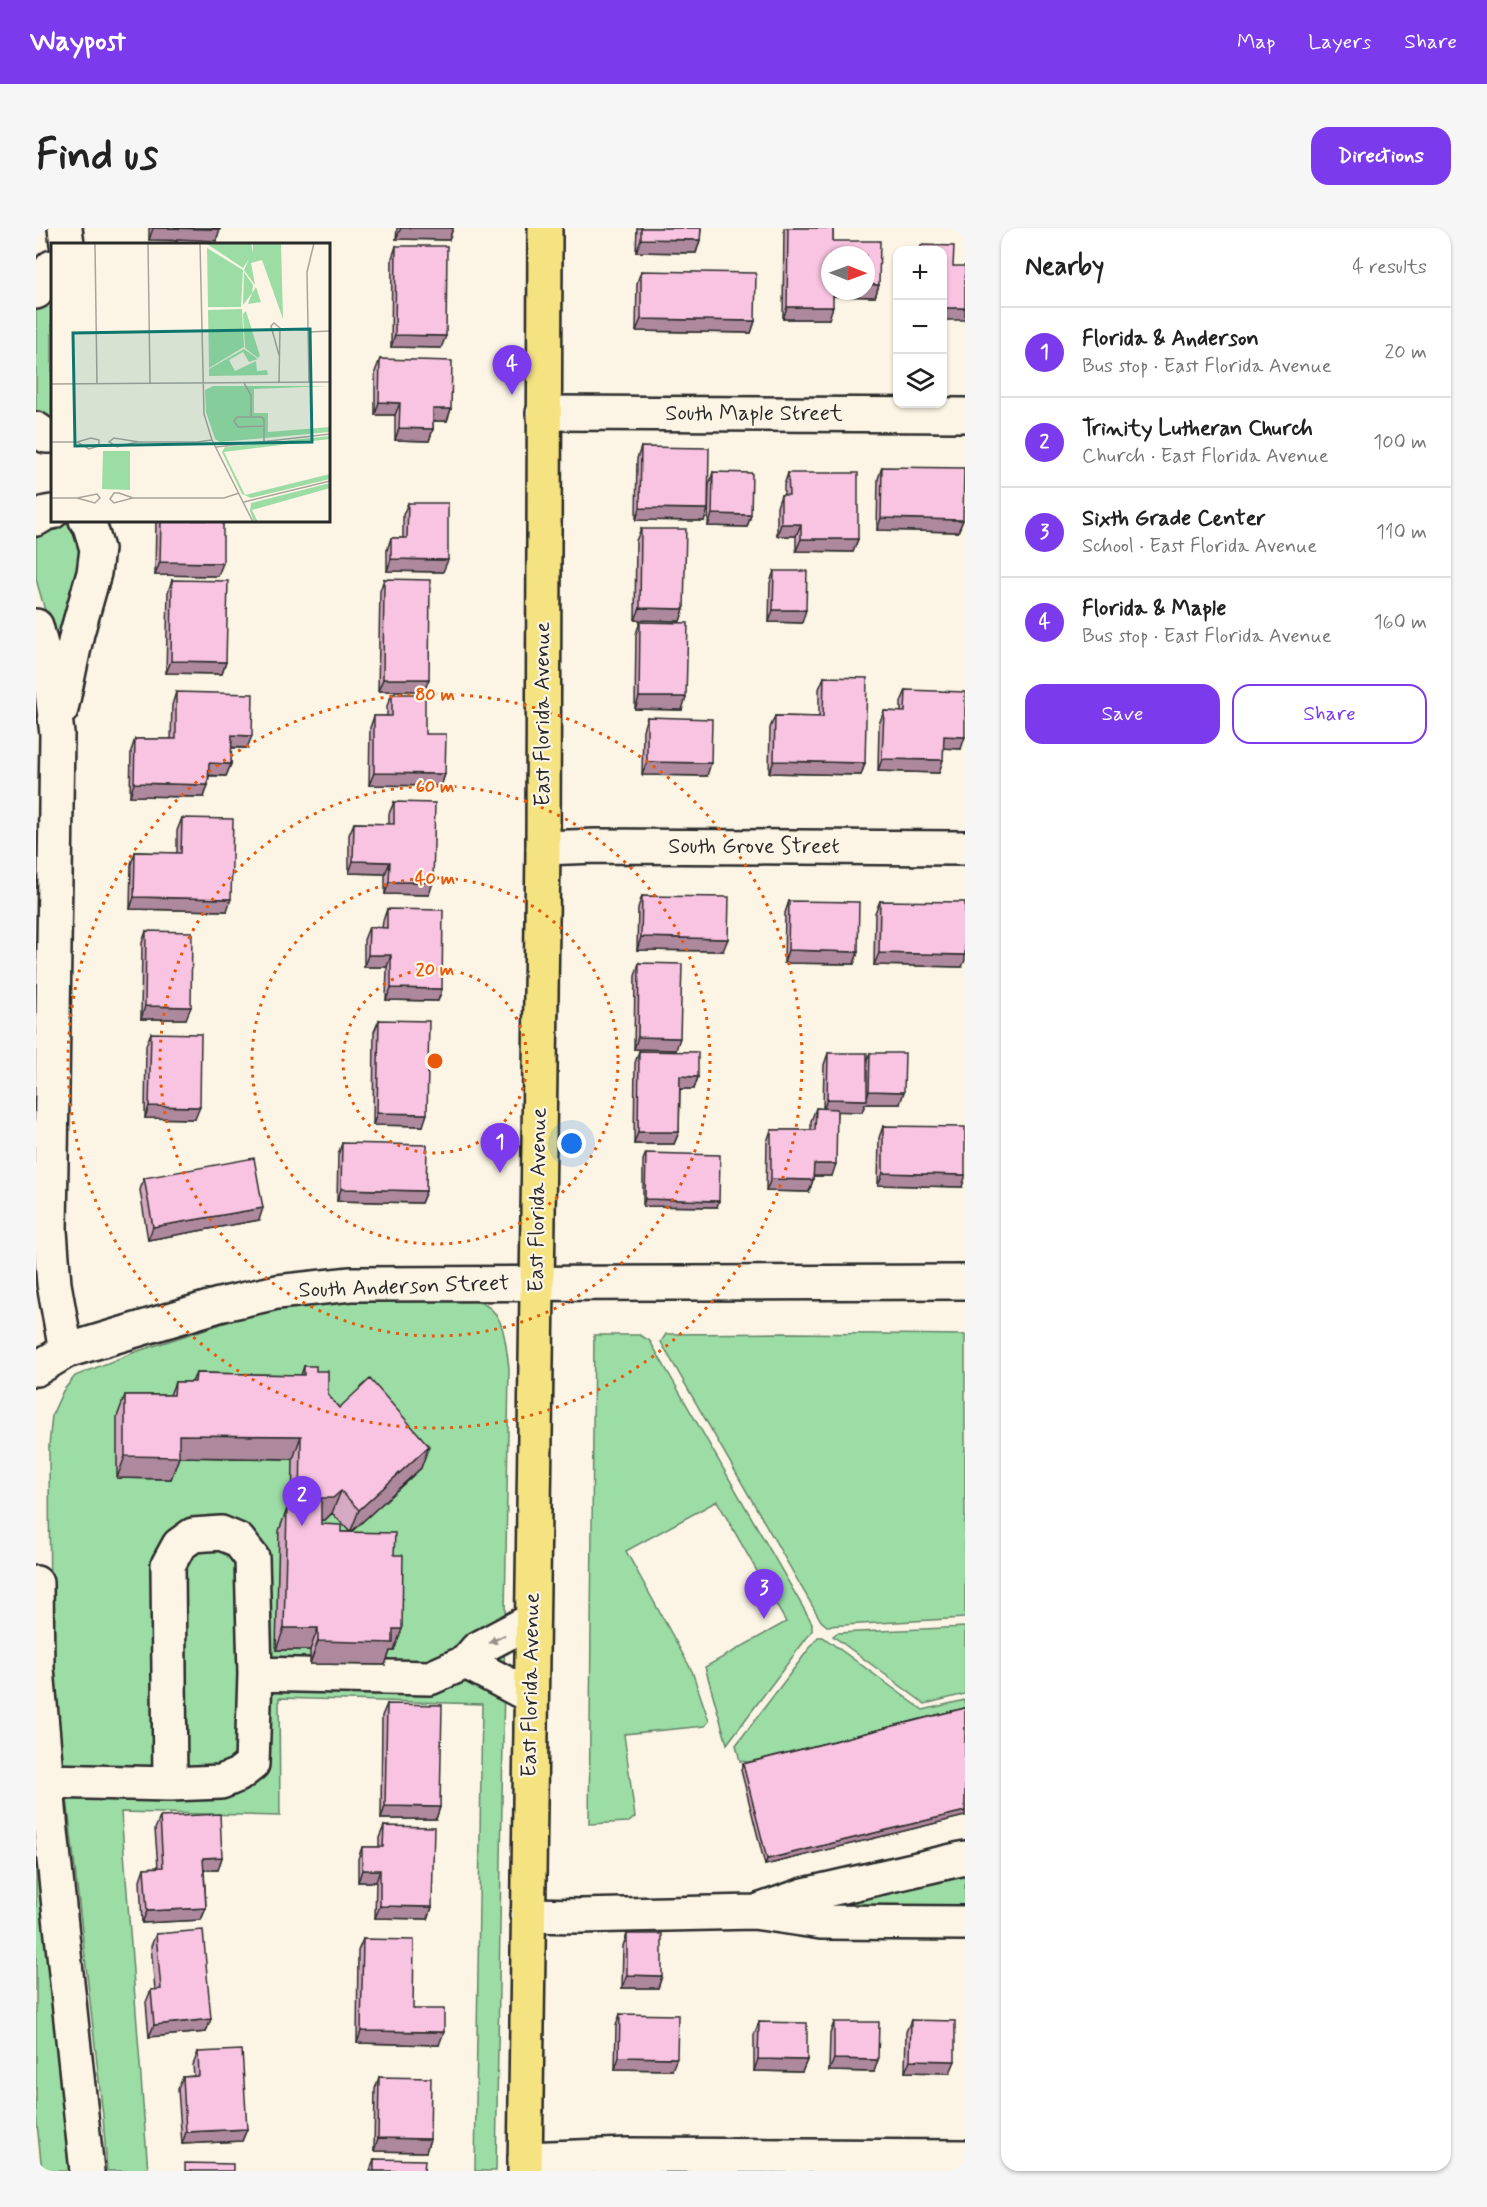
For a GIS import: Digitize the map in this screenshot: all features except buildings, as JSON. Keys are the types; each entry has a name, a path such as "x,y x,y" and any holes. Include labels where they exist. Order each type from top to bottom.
{"main road":[{"name":"East Florida Avenue","path":"525,2165 543,848 545,228"}],"street":[{"path":"65,228 67,243"},
{"path":"36,292 51,269"},
{"name":"South Maple Street","path":"543,413 965,415"},
{"path":"36,429 46,436 51,436"},
{"path":"36,519 51,512"},
{"path":"56,756 62,698 94,573 97,549 88,522"},
{"path":"36,626 51,683 57,734 50,1231 54,1284 66,1351"},
{"name":"South Grove Street","path":"543,848 596,846 965,848"},
{"name":"South Anderson Street","path":"36,1369 66,1351 219,1305 277,1292 351,1284 965,1282"},
{"path":"47,1781 170,1784 221,1782 238,1775 252,1764 255,1674 252,1558 238,1540 221,1533 193,1535 179,1545 168,1565 170,1784"},
{"path":"36,1583 37,1669 87,2171"},
{"path":"255,1674 430,1678 466,1662 477,1649 532,1620"},
{"path":"466,1662 530,1696"},
{"path":"753,1912 804,1896 965,1858"},
{"path":"527,1915 753,1912 821,1922 965,1923"},
{"path":"525,2165 628,2155 949,2162"}],"green space":[{"path":"51,284 51,428 43,423 36,411 36,306"},
{"path":"53,522 76,522 86,563 57,653 36,579 36,539 40,532"},
{"path":"465,1300 485,1305 498,1318 505,1337 509,1368 496,2171 475,2171 482,1704 279,1698 280,1816 121,1812 148,2171 107,2171 103,2116 50,1648 49,1446 52,1415 63,1391 75,1376 135,1352 230,1321 294,1305 354,1301"},
{"path":"666,1334 965,1335 965,1618 827,1626 821,1621 661,1342"},
{"path":"594,1335 640,1335 650,1341 812,1623 812,1631 727,1744 705,1667 786,1622 717,1501 626,1551 692,1671 709,1721 705,1726 624,1734 635,1817 629,1822 589,1824"},
{"path":"965,1627 965,1694 925,1704 833,1636 837,1633"},
{"path":"818,1637 823,1637 923,1710 965,1700 965,1708 749,1762 740,1761 736,1745"},
{"path":"36,1851 71,2171 42,2171 36,2114"},
{"path":"965,1871 965,1907 827,1907 824,1901"}],"place":[{"name":"Florida & Maple","path":"512,395"},
{"name":"Florida & Anderson","path":"500,1173"},
{"name":"Trinity Lutheran Church","path":"302,1526"},
{"name":"Sixth Grade Center","path":"764,1619"}]}
